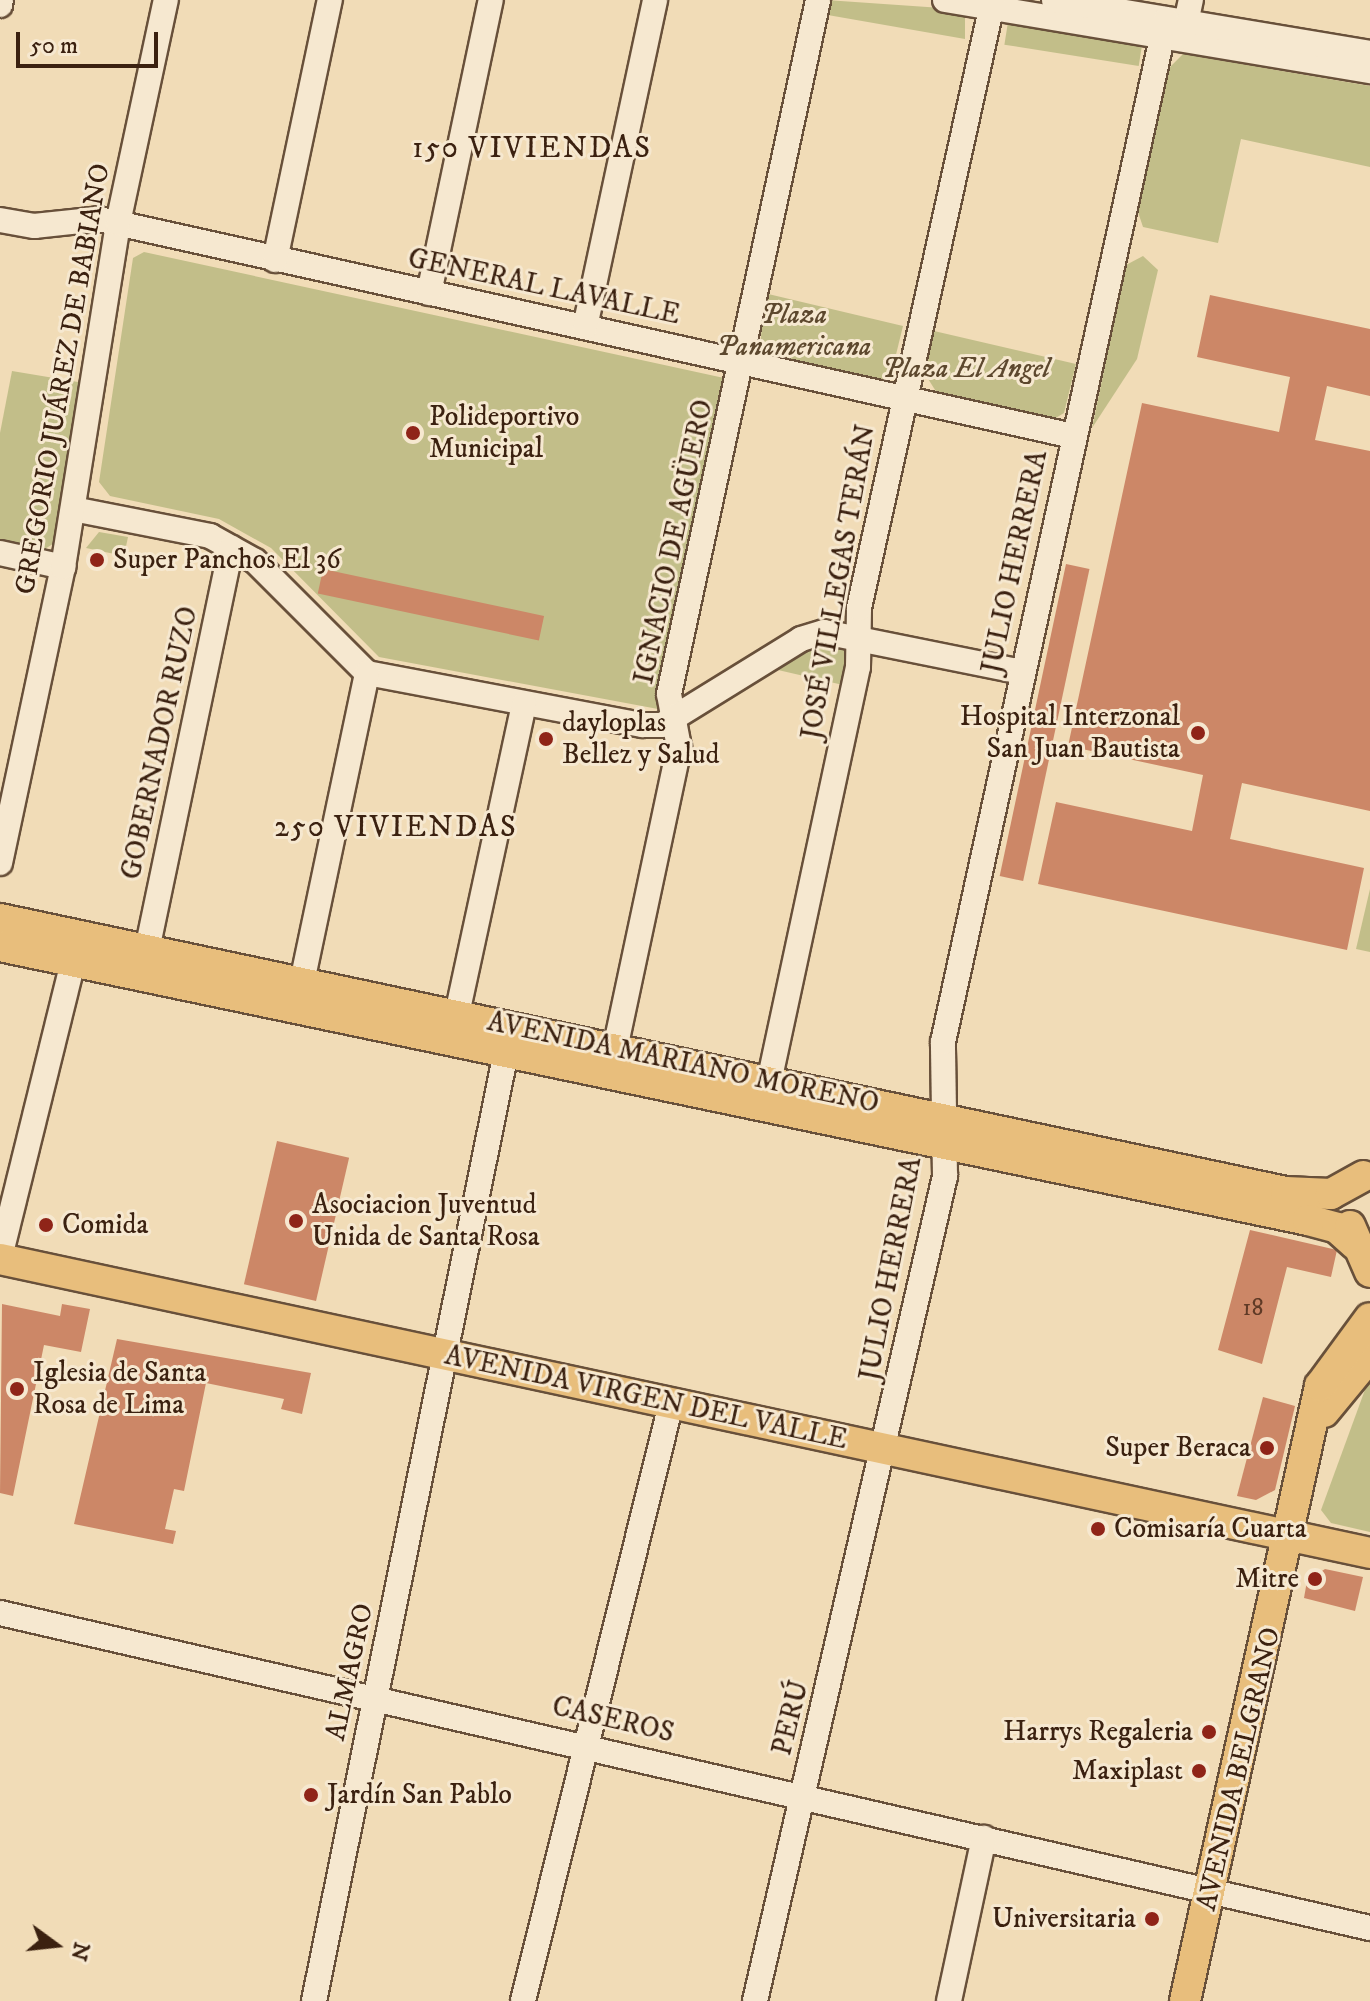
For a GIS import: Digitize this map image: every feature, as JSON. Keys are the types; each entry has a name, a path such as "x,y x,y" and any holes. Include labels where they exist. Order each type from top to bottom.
{"main road":[{"name":"AVENIDA MARIANO MORENO","path":"0,919 769,1082 943,1132 1337,1228 1355,1244"},
{"name":"AVENIDA MARIANO MORENO","path":"0,946 506,1052 1303,1195 1331,1194 1368,1169"},
{"path":"1368,1169 1350,1216 1355,1244 1370,1272"},
{"name":"AVENIDA VIRGEN DEL VALLE","path":"0,1258 1370,1553"},
{"path":"1314,1436 1326,1372 1370,1318"},
{"path":"1314,1436 1338,1389 1370,1356"},
{"name":"AVENIDA BELGRANO","path":"1185,2001 1314,1436"}],"street":[{"name":"GREGORIO JUÁREZ DE BABIANO","path":"0,863 63,567 118,223 166,0"},
{"path":"275,260 330,0"},
{"path":"429,293 491,0"},
{"path":"585,327 655,0"},
{"name":"IGNACIO DE AGÜERO","path":"615,1049 679,747 669,694 818,0"},
{"path":"945,0 1177,23 1370,71"},
{"path":"1054,0 1370,53"},
{"name":"JOSÉ VILLEGAS TERÁN","path":"769,1082 904,396 992,4"},
{"name":"JULIO HERRERA","path":"887,1450 945,1176 943,1042 1073,436 1177,23"},
{"name":"GENERAL LAVALLE","path":"0,220 118,223 1073,436"},
{"path":"73,509 210,536 255,561 367,673 643,725 674,717 801,639 824,632 1022,672"},
{"name":"GOBERNADOR RUZO","path":"147,950 231,548"},
{"path":"0,553 63,567"},
{"path":"302,982 367,673"},
{"path":"457,1014 524,704"},
{"path":"0,1258 73,962"},
{"name":"ALMAGRO","path":"314,2001 506,1052"},
{"path":"523,2001 671,1404"},
{"name":"PERÚ","path":"755,2001 887,1450"},
{"name":"CASEROS","path":"0,1613 375,1695 1370,1928"},
{"path":"949,2001 984,1838"}],"green space":[{"path":"826,0 956,9 965,16 965,39 822,14"},
{"path":"1008,22 1142,43 1139,66 1004,45"},
{"path":"1183,54 1370,86 1370,167 1241,139 1218,243 1143,227 1138,212 1169,68"},
{"name":"Polideportivo Municipal","path":"144,252 724,378 729,383 658,709 379,657 271,548 219,519 110,496 99,482 133,258"},
{"path":"1143,256 1158,270 1137,359 1092,428 1126,265"},
{"name":"Plaza Panamericana","path":"764,293 903,326 891,375 880,381 760,352"},
{"name":"Plaza El Angel","path":"934,331 1076,364 1064,413 1054,419 937,393 925,374"},
{"path":"12,371 84,383 56,542 40,552 0,543 0,433"},
{"path":"99,532 128,537 124,556 86,548"},
{"path":"842,643 849,652 843,685 778,670 816,646"},
{"path":"1370,889 1370,952 1356,949"},
{"path":"1370,1376 1370,1532 1331,1523 1321,1510"}],"building":[{"path":"1210,295 1370,329 1370,396 1327,386 1315,440 1370,451 1370,811 1242,783 1230,839 1364,868 1347,950 1038,884 1056,802 1192,831 1203,775 1068,746 1142,403 1279,432 1290,377 1197,357"},
{"path":"1066,564 1089,569 1023,881 1000,876"},
{"path":"323,569 544,616 539,640 318,593"},
{"name":"Asociacion Juventud Unida de Santa Rosa","path":"277,1141 349,1158 316,1301 244,1284"},
{"path":"1250,1230 1337,1250 1331,1277 1287,1267 1262,1364 1218,1350"},
{"name":"Iglesia de Santa Rosa de Lima","path":"2,1304 60,1316 62,1304 90,1309 81,1352 44,1345 13,1496 0,1493"},
{"path":"117,1339 311,1373 302,1414 281,1409 284,1399 206,1383 184,1491 174,1489 165,1529 176,1531 173,1544 74,1524"},
{"name":"Super Beraca","path":"1263,1397 1295,1406 1275,1490 1256,1500 1237,1496"},
{"path":"1325,1569 1363,1577 1355,1611 1304,1598 1307,1581"}],"place":[{"name":"Polideportivo Municipal","path":"413,433"},
{"name":"Super Panchos El 36","path":"97,560"},
{"name":"Hospital Interzonal San Juan Bautista","path":"1198,733"},
{"name":"dayloplas Bellez y Salud","path":"546,739"},
{"name":"Asociacion Juventud Unida de Santa Rosa","path":"296,1221"},
{"name":"Comida","path":"46,1225"},
{"name":"Iglesia de Santa Rosa de Lima","path":"17,1389"},
{"name":"Super Beraca","path":"1267,1448"},
{"name":"Comisaría Cuarta","path":"1098,1529"},
{"name":"Mitre","path":"1315,1579"},
{"name":"Harrys Regaleria","path":"1209,1732"},
{"name":"Maxiplast","path":"1199,1771"},
{"name":"Jardín San Pablo","path":"311,1795"},
{"name":"Universitaria","path":"1152,1919"}],"district":[{"name":"150 VIVIENDAS","path":"532,149"},
{"name":"250 VIVIENDAS","path":"396,828"}]}
